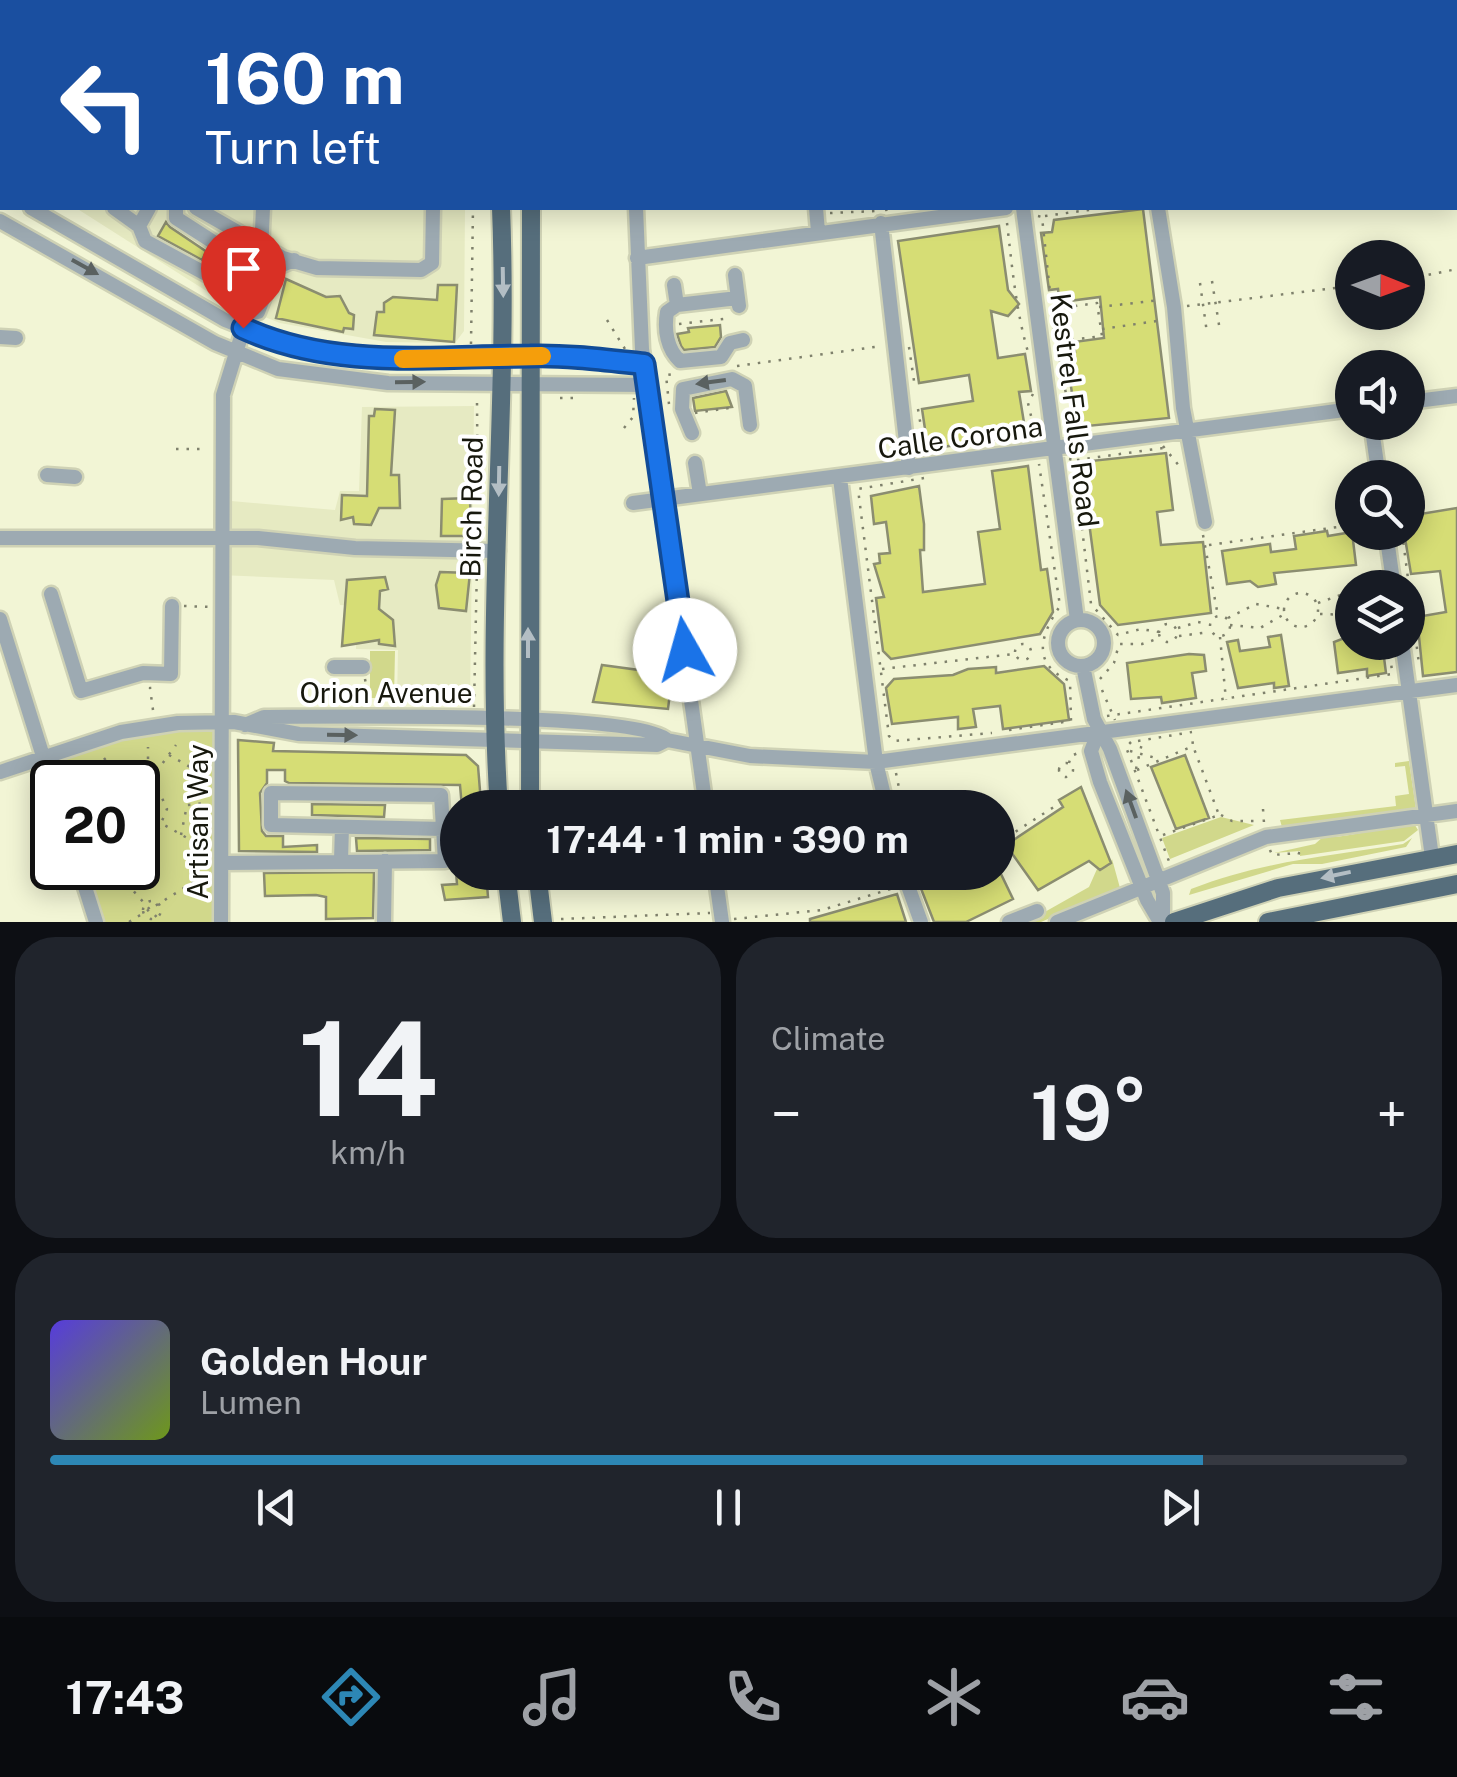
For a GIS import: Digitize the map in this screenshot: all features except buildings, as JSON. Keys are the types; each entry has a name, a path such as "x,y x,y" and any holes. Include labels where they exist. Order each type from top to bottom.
{"main road":[{"name":"Birch Road","path":"498,790 495,719 502,383 501,210"},
{"path":"529,790 532,210"},
{"path":"1174,922 1278,888 1457,854"},
{"path":"1268,922 1457,884"},
{"path":"508,890 512,922"},
{"path":"543,890 552,921"}],"street":[{"path":"36,210 288,345 355,356 533,356 644,364"},
{"path":"117,210 139,226 144,240 208,276 218,279 229,271 230,263 222,248 176,218 176,210"},
{"path":"139,226 148,210"},
{"path":"199,210 262,246 317,268 428,268 432,263 433,210"},
{"path":"263,210 260,263 266,285"},
{"path":"636,210 644,364 704,790"},
{"path":"816,210 818,232"},
{"path":"1158,210 1167,309 1205,522"},
{"path":"637,258 880,223 1009,213"},
{"name":"Kestrel Falls Road","path":"1034,213 1054,449 1077,620"},
{"path":"0,220 235,353 278,369 348,381 648,384"},
{"path":"880,223 909,468"},
{"path":"246,321 258,312 275,268 294,260"},
{"path":"220,537 223,395 246,321 244,305 250,278 260,263"},
{"path":"734,275 736,307 668,312 670,352 680,361 720,356 730,343 744,340"},
{"path":"674,285 676,311"},
{"path":"0,338 16,338"},
{"path":"692,433 683,413 686,385 732,378 744,386 750,425"},
{"path":"1425,400 1457,396"},
{"name":"Calle Corona","path":"633,503 1335,412"},
{"path":"695,464 700,494"},
{"path":"47,476 75,476"},
{"path":"840,478 883,790"},
{"path":"0,538 220,537 432,552 498,551"},
{"name":"Artisan Way","path":"220,537 221,922"},
{"path":"51,594 82,691 144,673 171,674 172,606"},
{"path":"0,619 45,760"},
{"path":"1077,620 1092,622 1104,640 1096,660 1083,666 1068,662 1058,650 1059,634 1077,620"},
{"path":"1404,660 1432,858"},
{"path":"334,666 363,667"},
{"path":"1083,666 1098,732 1110,749 1164,893 1162,922"},
{"path":"527,732 656,745 667,740 834,763 876,762 1457,685"},
{"name":"Orion Avenue","path":"245,725 264,717 495,719 527,732"},
{"name":"Orion Avenue","path":"0,772 128,731 178,723 245,725 299,734 496,738 527,732"},
{"path":"1098,732 1091,752 1100,782 1141,886 1162,922"},
{"path":"440,795 271,793 270,825 440,829"},
{"path":"1057,922 1266,837 1457,811"},
{"path":"341,860 342,826"},
{"path":"384,922 385,861"},
{"path":"222,862 440,862"},
{"path":"85,890 96,922"},
{"path":"717,890 721,917"},
{"path":"914,890 921,922"},
{"path":"1010,922 1037,911"}],"path":[{"path":"471,344 473,210"},
{"path":"830,210 836,215 882,210"},
{"path":"1065,435 1072,432 1060,342 1034,213 1075,210"},
{"path":"1009,213 1006,222 1019,292 1020,329 1030,358"},
{"path":"1425,276 1457,270"},
{"path":"1212,281 1220,331"},
{"path":"1200,283 1207,333"},
{"path":"1098,308 1204,306 1335,288"},
{"path":"1053,309 1097,302 1102,336 1060,342"},
{"path":"676,311 676,325 736,307"},
{"path":"1101,330 1167,309"},
{"path":"607,320 626,350"},
{"path":"725,367 909,344 914,380"},
{"path":"686,372 666,375 670,414 736,408 736,402 747,401"},
{"path":"1033,436 1028,403 1034,395"},
{"path":"624,428 633,417 635,398"},
{"path":"918,409 925,453"},
{"path":"1015,439 1041,438"},
{"path":"1068,459 1164,448"},
{"path":"176,449 205,449"},
{"path":"1074,460 1092,604 1118,635 1114,663 1098,680 1120,730"},
{"path":"934,475 858,489 889,736 894,741 1071,722 1070,680 1053,670 1042,649 1042,635 1060,606 1037,464 1045,462"},
{"path":"1211,632 1210,625 1218,616 1208,545 1335,526"},
{"path":"1230,624 1260,628 1284,612 1288,598 1299,593 1310,595 1317,603 1318,614"},
{"path":"1317,603 1335,596"},
{"path":"1227,619 1256,604 1284,612 1291,624 1302,627 1318,614 1335,614"},
{"path":"172,606 220,607"},
{"path":"1218,616 1230,624"},
{"path":"1118,635 1141,629 1170,641 1176,632 1198,622 1210,625"},
{"path":"1119,644 1142,644 1160,635 1166,624 1176,632 1198,637 1211,632"},
{"path":"1220,637 1230,624"},
{"path":"1211,632 1220,637"},
{"path":"1220,637 1230,708"},
{"path":"1014,654 1022,644 1031,651"},
{"path":"880,669 1014,654 1025,660 1031,651 1042,649"},
{"path":"1112,714 1392,674 1390,660"},
{"path":"1418,660 1420,672"},
{"path":"363,667 368,700"},
{"path":"153,710 150,688 156,688 156,677"},
{"path":"1127,750 1133,741 1192,733 1193,746 1219,815"},
{"path":"1135,771 1142,741"},
{"path":"160,767 176,745"},
{"path":"1135,771 1193,746"},
{"path":"148,747 148,760"},
{"path":"1127,750 1158,758"},
{"path":"1127,750 1171,866"},
{"path":"1072,772 1069,764 1074,754"},
{"path":"169,755 190,767 200,780 208,780"},
{"path":"1059,770 1063,763 1069,764"},
{"path":"899,790 896,772 901,770"},
{"path":"1053,771 1059,770"},
{"path":"1059,770 1065,776 1079,773"},
{"path":"129,922 222,862 162,824 166,799 160,794"},
{"path":"181,835 186,805 208,803"},
{"path":"1015,832 1060,803"},
{"path":"1160,836 1219,815 1232,821 1255,822 1256,826 1264,824 1263,809"},
{"path":"1268,844 1272,855 1299,853 1298,857"},
{"path":"133,890 159,920"},
{"path":"552,921 721,917 731,910 732,920 822,910 878,890"},
{"path":"145,904 159,903"},
{"path":"159,903 159,920"},
{"path":"144,913 145,904"},
{"path":"144,913 159,920"}],"shaded area":[{"path":"79,210 465,210 464,331 455,343 386,342 280,323 219,299"},
{"path":"474,406 470,701 397,701 398,650 356,649 356,606 340,605 334,580 219,575 220,500 335,510 340,491 359,491 362,407"}],"green space":[{"path":"370,651 395,651 394,698 370,698"},
{"path":"220,723 215,922 96,922 86,890 160,890 160,760 44,757 128,731"},
{"path":"1409,761 1416,809 1282,827 1280,820 1396,806 1395,796 1409,794 1405,766 1395,767 1395,763"},
{"path":"1221,817 1254,825 1170,859 1162,838"},
{"path":"1413,822 1418,830 1404,841 1300,856 1300,851 1274,853 1315,844 1324,836 1352,835"},
{"path":"1412,838 1406,847 1322,864 1293,864 1189,895 1191,889 1244,872 1403,844"},
{"path":"1112,859 1120,888 1041,922 1027,922 1089,887 1097,869 1109,866"}],"slow traffic":[{"path":"403,359 542,356"}],"route":[{"path":"243,328 288,345 355,356 418,360 533,356 644,364 652,395 685,650"}]}
